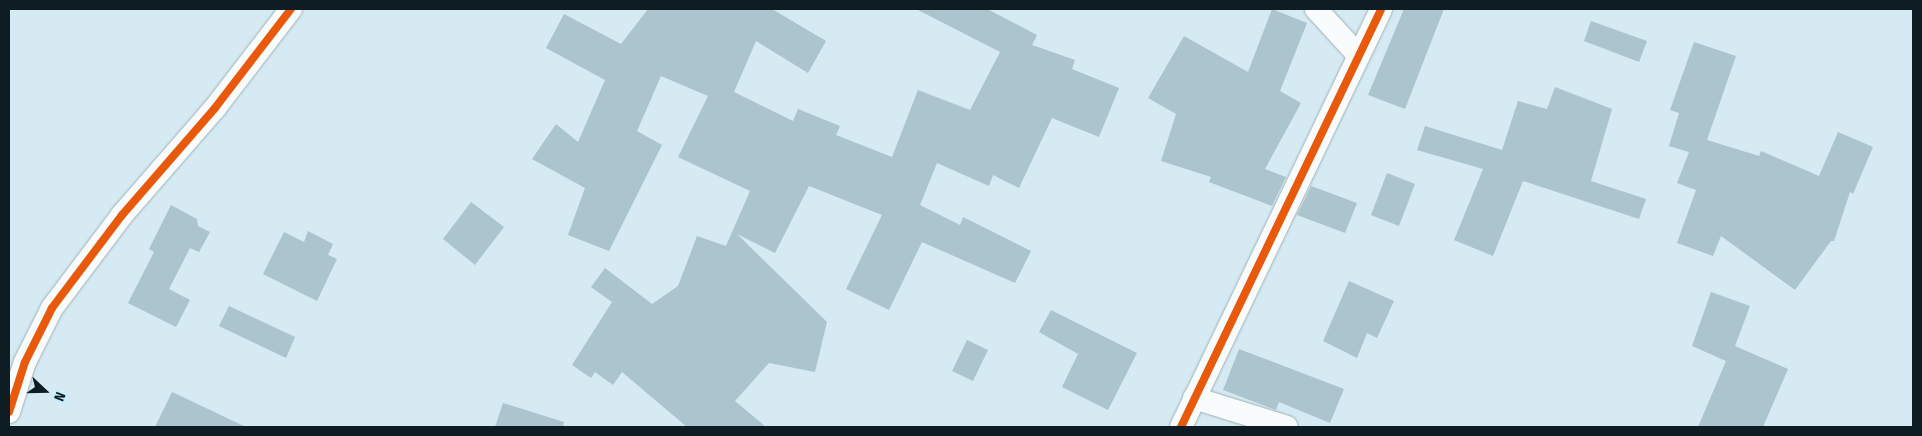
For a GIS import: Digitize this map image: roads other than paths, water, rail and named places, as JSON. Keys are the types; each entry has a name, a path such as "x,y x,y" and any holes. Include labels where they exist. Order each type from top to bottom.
{"street":[{"path":"9,412 26,362 57,301 122,215 216,108 290,9"},
{"path":"1316,9 1358,55"},
{"path":"1181,427 1381,9"},
{"path":"1194,398 1287,427"}]}
